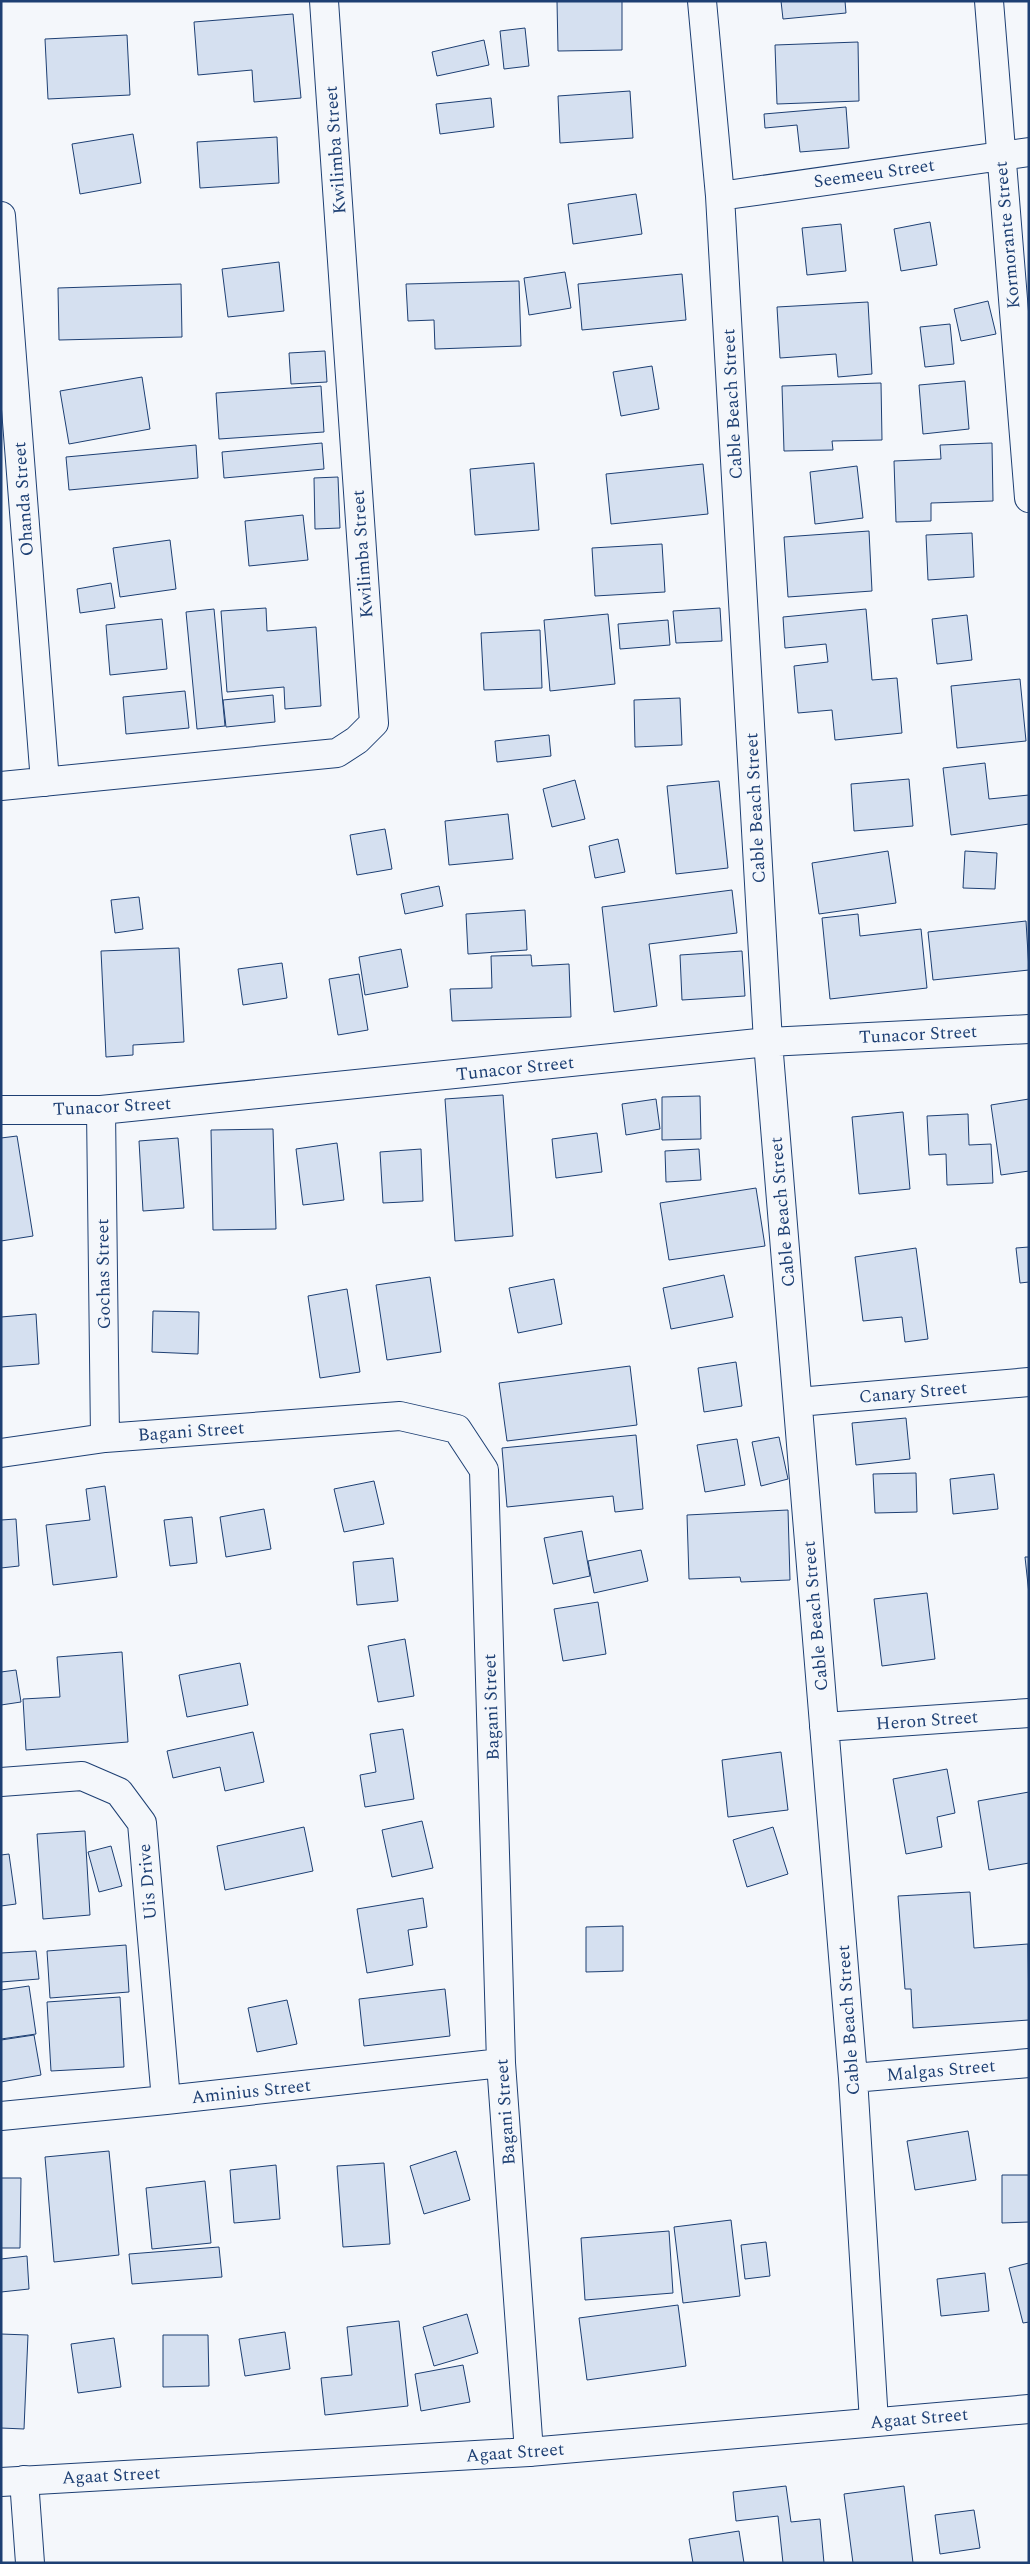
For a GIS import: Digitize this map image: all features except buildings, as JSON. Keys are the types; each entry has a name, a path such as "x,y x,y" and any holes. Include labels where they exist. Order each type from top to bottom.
{"street":[{"name":"Kwilimba Street","path":"1,786 337,753 357,740 374,723 324,1"},
{"name":"Cable Beach Street","path":"702,1 720,196 768,1042 853,2078 874,2422"},
{"name":"Kormorante Street","path":"989,1 1029,498"},
{"name":"Seemeeu Street","path":"720,196 1029,152"},
{"name":"Ohanda Street","path":"1,216 45,782"},
{"name":"Tunacor Street","path":"1,1110 100,1110 768,1042 1029,1029"},
{"name":"Gochas Street","path":"100,1110 105,1438"},
{"name":"Canary Street","path":"798,1402 1029,1382"},
{"name":"Bagani Street","path":"1,1453 105,1438 400,1416 457,1428 484,1470 501,2063 529,2452"},
{"name":"Heron Street","path":"824,1727 1029,1713"},
{"name":"Uis Drive","path":"1,1782 82,1776 119,1792 142,1824 166,2100"},
{"name":"Aminius Street","path":"1,2116 501,2063"},
{"name":"Malgas Street","path":"853,2078 1029,2063"},
{"name":"Agaat Street","path":"13,2481 529,2452 1029,2409"},
{"path":"13,2481 30,2563"}]}
